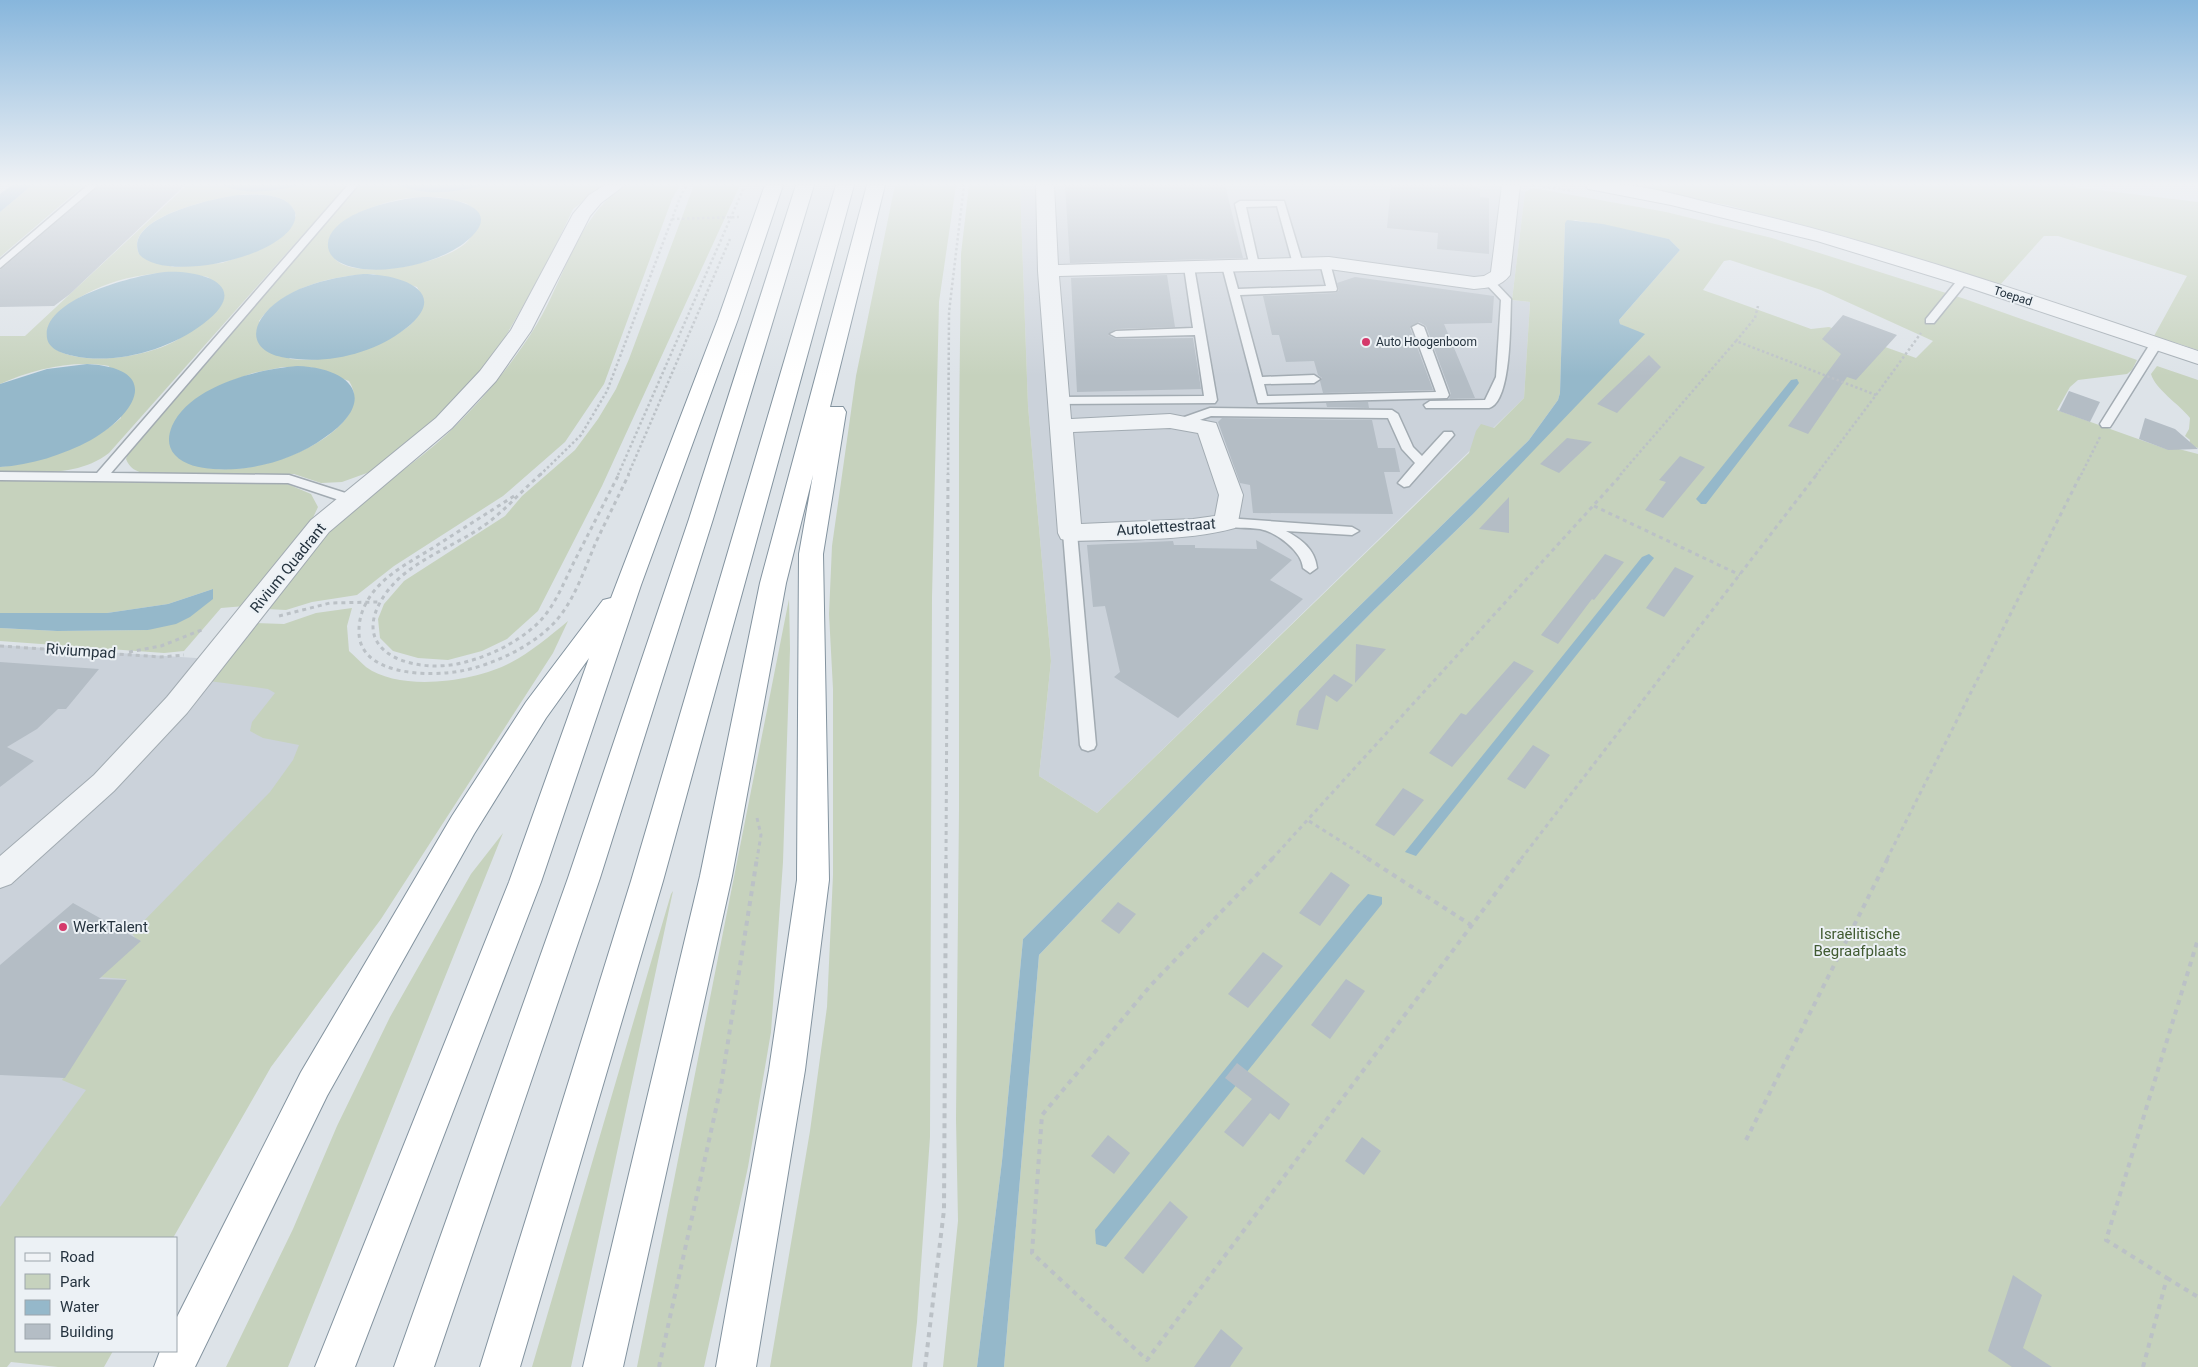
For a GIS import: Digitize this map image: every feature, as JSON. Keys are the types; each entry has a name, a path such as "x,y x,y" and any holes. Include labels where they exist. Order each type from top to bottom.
{"highway":[{"path":"335,1367 524,882 628,585 728,319 752,249"},
{"path":"414,1367 584,878 701,519 785,249"},
{"path":"500,1367 650,871 827,249"},
{"path":"603,1367 716,876 773,583 860,249"},
{"path":"736,1367 787,1070 813,880 812,554 849,336 845,310"},
{"path":"174,1367 314,1084 464,825 536,710 628,585"}],"street":[{"name":"Rivium Quadrant","path":"0,875 104,783 177,706 302,546 320,526 350,499 444,423 495,369 521,331 564,249"},
{"path":"1047,249 1058,401 1070,533"},
{"path":"1048,271 1325,263 1474,283 1490,282 1500,275 1503,249"},
{"name":"Toepad","path":"1867,249 1964,279 2198,358"},
{"name":"Autolettestraat","path":"1060,426 1170,421 1208,428 1230,496 1226,522 1193,527 1070,533"}],"lane":[{"path":"0,265 19,249"},
{"path":"102,475 297,249"},
{"path":"1250,249 1254,265"},
{"path":"1294,249 1298,264"},
{"path":"1234,292 1332,289 1325,263"},
{"path":"1227,266 1262,400 1443,395 1418,327"},
{"path":"1058,401 1210,400 1188,267"},
{"path":"1930,321 1964,279"},
{"path":"1314,400 1329,406 1489,404 1502,377 1506,299 1490,282"},
{"path":"1116,334 1199,332"},
{"path":"2106,424 2156,344"},
{"path":"1257,381 1314,379"},
{"path":"1180,423 1210,412 1392,414 1408,449 1422,463"},
{"path":"1404,483 1448,435"},
{"path":"0,476 102,475 289,479 350,499"},
{"path":"1226,522 1352,530"},
{"path":"1261,524 1289,538 1303,549 1310,563 1310,568"},
{"path":"1070,533 1088,745"}],"path":[{"path":"661,249 610,389 573,444 518,493 497,516 404,576 384,595 374,615 372,628 375,642 400,659 426,665 441,665 470,660 497,650 524,635 542,620 556,600 620,471 715,249"},
{"path":"518,493 396,571 372,593 362,610 358,632 362,648 368,654 390,668 403,672 420,675 452,674 471,670 503,658 553,624 568,601 631,472 726,249"},
{"path":"925,1367 944,1210 949,312 955,249"},
{"path":"1758,306 1755,318 1594,506 1308,821 1151,985 1042,1115 1032,1253 1147,1360 1471,924 1740,574 1930,321"},
{"path":"1736,341 1876,395"},
{"path":"1746,1140 2106,424"},
{"path":"1594,506 1740,574"},
{"path":"121,653 162,646 209,626"},
{"name":"Riviumpad","path":"0,646 161,656"},
{"path":"659,1367 721,1086 761,835 756,816"},
{"path":"1308,821 1471,924"},
{"path":"2198,939 2106,1240 2198,1297"},
{"path":"2143,1367 2167,1278"}],"shaded area":[{"path":"1022,249 1518,249 1512,300 1530,302 1524,398 1097,813 1039,776 1051,661 1028,406"},
{"path":"0,645 359,669 0,1242"}],"green space":[{"path":"0,249 10,249 0,257"},
{"path":"119,249 139,249 139,254 173,267 222,263 261,249 290,249 109,453 97,461 71,470 57,472 0,472 0,467 16,465 64,452 94,437 121,418 109,366 81,364 53,367 26,374 0,384 0,336 25,336","holes":["176,272 208,277 224,297 221,305 216,311 177,340 165,346 133,355 99,359 82,358 55,349 53,319 79,298 94,290 126,279 160,273"]},
{"path":"303,249 330,249 335,259 346,266 362,269 383,269 426,262 457,249 554,249 496,353 424,433 378,469 342,482 321,483 294,474 150,474 132,468 126,459 130,448","holes":["373,274 417,287 422,296 417,316 413,322 397,334 384,340 338,356 303,360 290,359 259,321 269,309 295,291 326,280","283,367 310,367 349,381 353,403 342,423 319,442 288,457 253,466 220,469 191,464 171,448 223,384 253,373"]},
{"path":"574,249 654,249 604,384 565,442 503,496 394,566 357,595 312,602 286,610 267,609 326,534 355,508 431,448 471,410 517,354 547,306"},
{"path":"670,249 711,249 602,486 538,611 507,639 482,651 448,660 418,658 393,651 380,638 378,619 384,604 404,581 505,516 522,496 575,450 598,419 616,389"},
{"path":"882,249 947,249 939,302 932,597 930,1137 912,1367 770,1367 810,1131 827,1007 833,875 833,689 829,614 832,546 856,376"},
{"path":"962,249 1022,249 1028,406 1051,661 1039,776 1097,813 1469,453 1476,431 1481,424 1494,428 1524,398 1530,302 1512,300 1518,249 1564,249 1560,393 1558,400 1529,440 1192,770 1023,939 1002,1161 977,1367 943,1367 958,1221 956,1119 959,810 959,426"},
{"name":"Israëlitische Begraafplaats","path":"1679,249 1806,249 1965,299 2137,360 2132,370 2127,374 2078,380 2070,387 2057,410 2169,450 2171,447 2198,454 2198,1367 1004,1367 1039,955 1204,782 1375,609 1470,517 1626,327 1620,324 1619,320 1680,250","holes":["1730,260 1821,290 1933,341 1916,358 1829,327 1811,329 1703,290 1724,261"]},
{"path":"1885,249 2033,249 2000,285"},
{"path":"2099,249 2198,249 2198,350 2154,336 2187,276"},
{"path":"2157,366 2198,380 2198,448 2189,445 2190,440 2185,436 2189,429 2190,418 2153,380 2151,374"},
{"path":"0,480 285,483 311,494 318,507 310,524 245,606 221,608 184,651 164,653 0,641 0,628 57,631 148,630 213,589 168,604 107,613 0,613"},
{"path":"789,599 790,649 783,862 771,1032 748,1167 704,1367 637,1367"},
{"path":"352,608 347,626 349,651 366,667 380,675 398,680 417,682 458,679 495,670 525,654 568,621 553,653 381,919 271,1067 174,1237 15,1237 15,1352 112,1352 104,1367 58,1367 11,1362 7,1367 0,1367 0,1207 86,1090 62,1080 126,979 98,977 137,941 132,933 270,792 293,760 299,745 263,738 250,731 252,722 275,693 268,689 209,681 255,623 284,624 316,613"},
{"path":"503,833 288,1367 226,1367 293,1229 337,1126 390,1017 471,874"},
{"path":"673,891 571,1367 532,1367 671,894"}],"water":[{"path":"139,249 262,249 230,260 202,266 176,267 154,263 139,254"},
{"path":"328,249 456,249 442,256 406,267 369,270 339,262"},
{"path":"1564,249 1679,249 1680,250 1619,320 1620,324 1645,334 1470,517 1375,609 1204,782 1039,955 1004,1367 977,1367 1002,1161 1023,939 1192,770 1529,440 1558,400 1560,393"},
{"path":"165,272 194,274 217,283 223,290 224,300 218,311 203,324 174,341 158,348 124,357 90,358 74,356 58,351 48,342 49,324 59,311 74,300 114,284"},
{"path":"363,274 391,277 416,287 422,295 424,304 419,316 405,329 381,344 368,350 339,357 311,360 276,356 262,348 257,341 256,335 259,322 280,299 306,286 335,278"},
{"path":"87,364 111,367 126,374 134,383 135,393 130,405 121,417 91,440 69,450 35,462 0,467 0,384 47,369"},
{"path":"297,366 317,368 333,373 345,380 352,389 355,399 351,411 341,424 324,438 299,453 271,463 242,469 198,467 188,464 172,452 169,441 172,426 181,412 194,400 226,382 263,371"},
{"path":"1797,379 1799,383 1706,504 1701,504 1696,499 1791,380"},
{"path":"1649,554 1654,558 1416,856 1405,852 1642,557"},
{"path":"213,589 213,599 190,617 176,624 148,630 57,631 0,628 0,613 107,613 168,604"},
{"path":"1368,894 1382,897 1382,904 1106,1247 1096,1244 1095,1230"}],"building":[{"path":"25,249 118,249 70,294 54,306 0,307 0,270"},
{"path":"1069,249 1241,249 1243,258 1070,263"},
{"path":"1437,249 1489,249 1489,254"},
{"path":"1167,275 1175,327 1116,329 1108,335 1116,339 1193,338 1201,389 1077,392 1071,278"},
{"name":"Auto Hoogenboom","path":"1355,277 1494,296 1492,323 1444,324 1475,398 1449,399 1451,394 1426,326 1419,322 1410,328 1433,390 1323,393 1320,381 1322,378 1318,375 1314,361 1286,362 1279,335 1272,335 1263,296 1336,293 1339,290 1337,283"},
{"path":"1843,315 1897,335 1856,380 1847,377 1808,434 1788,426 1841,354 1822,339"},
{"path":"1649,355 1661,367 1617,413 1597,404"},
{"path":"2069,391 2100,402 2090,422 2059,411"},
{"path":"1428,400 1368,402 1369,408 1327,407 1326,403"},
{"path":"1222,418 1372,420 1378,448 1395,448 1400,472 1384,472 1393,514 1253,513 1250,485 1240,483 1218,422"},
{"path":"2145,418 2175,429 2198,449 2168,450 2139,439"},
{"path":"1567,438 1592,442 1559,473 1540,464"},
{"path":"1680,456 1705,467 1663,518 1645,510 1666,482 1659,480"},
{"path":"1509,497 1509,533 1479,529"},
{"path":"1256,540 1292,560 1270,580 1303,599 1178,718 1114,677 1120,672 1105,606 1093,607 1087,545 1173,541 1174,545 1195,545 1195,548 1257,549"},
{"path":"1605,554 1624,562 1594,600 1592,599 1558,644 1541,635"},
{"path":"1675,567 1694,576 1664,617 1646,608"},
{"path":"1356,644 1386,649 1355,683"},
{"path":"1514,661 1534,671 1452,767 1429,753 1461,713 1466,715"},
{"path":"0,662 99,669 66,709 58,709 37,729 7,747 34,761 0,787"},
{"path":"1334,674 1353,685 1337,702 1326,695 1318,730 1296,725 1299,711"},
{"path":"1533,745 1550,755 1525,789 1507,779"},
{"path":"1403,788 1424,800 1394,836 1375,825"},
{"path":"1331,872 1350,885 1320,926 1299,913"},
{"path":"1118,902 1136,914 1119,934 1101,921"},
{"path":"73,903 141,941 99,979 127,980 65,1078 0,1075 0,965"},
{"path":"1263,952 1283,966 1248,1008 1228,994"},
{"path":"1346,979 1365,991 1330,1039 1311,1025"},
{"path":"1237,1063 1290,1104 1279,1120 1270,1113 1243,1147 1224,1132 1252,1099 1225,1078"},
{"path":"1108,1135 1130,1153 1114,1174 1091,1156"},
{"path":"1362,1137 1381,1151 1364,1175 1345,1161"},
{"path":"1170,1201 1188,1217 1143,1274 1124,1258"},
{"path":"2013,1275 2042,1295 2023,1348 2052,1367 2012,1367 1988,1351"},
{"path":"1221,1329 1243,1348 1230,1367 1194,1367"}],"place":[{"name":"Auto Hoogenboom","path":"1366,342"},
{"name":"WerkTalent","path":"63,927"}]}
